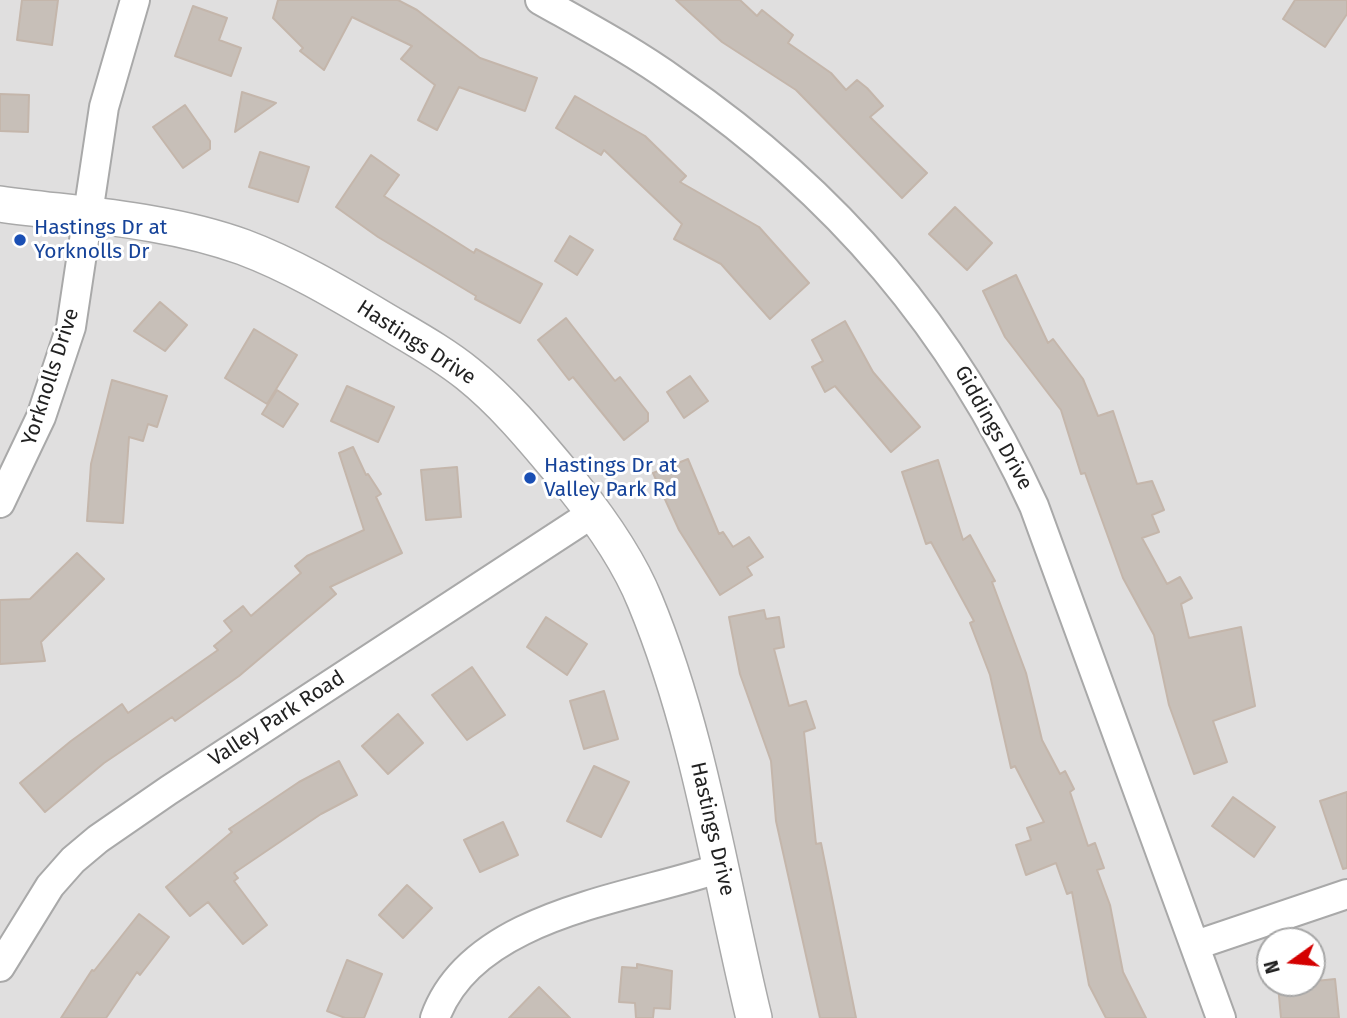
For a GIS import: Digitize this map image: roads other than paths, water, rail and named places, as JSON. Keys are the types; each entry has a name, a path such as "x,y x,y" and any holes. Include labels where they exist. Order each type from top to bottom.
{"street":[{"name":"Yorknolls Drive","path":"0,503 24,457 61,361 74,316 104,107 135,0"},
{"name":"Giddings Drive","path":"540,0 628,50 733,124 845,225 875,256 946,346 1007,449 1034,506 1221,1018"},
{"name":"Hastings Drive","path":"0,204 189,231 242,247 304,273 467,373 536,442 593,513 620,552 644,597 697,761 754,1018"},
{"name":"Valley Park Road","path":"0,967 50,886 72,860 98,839 593,513"},
{"path":"435,1018 462,974 526,929 576,909 720,868"},
{"path":"1196,945 1347,894"}],"place":[{"name":"Hastings Dr at Yorknolls Dr","path":"20,240"},
{"name":"Hastings Dr at Valley Park Rd","path":"530,478"}]}
